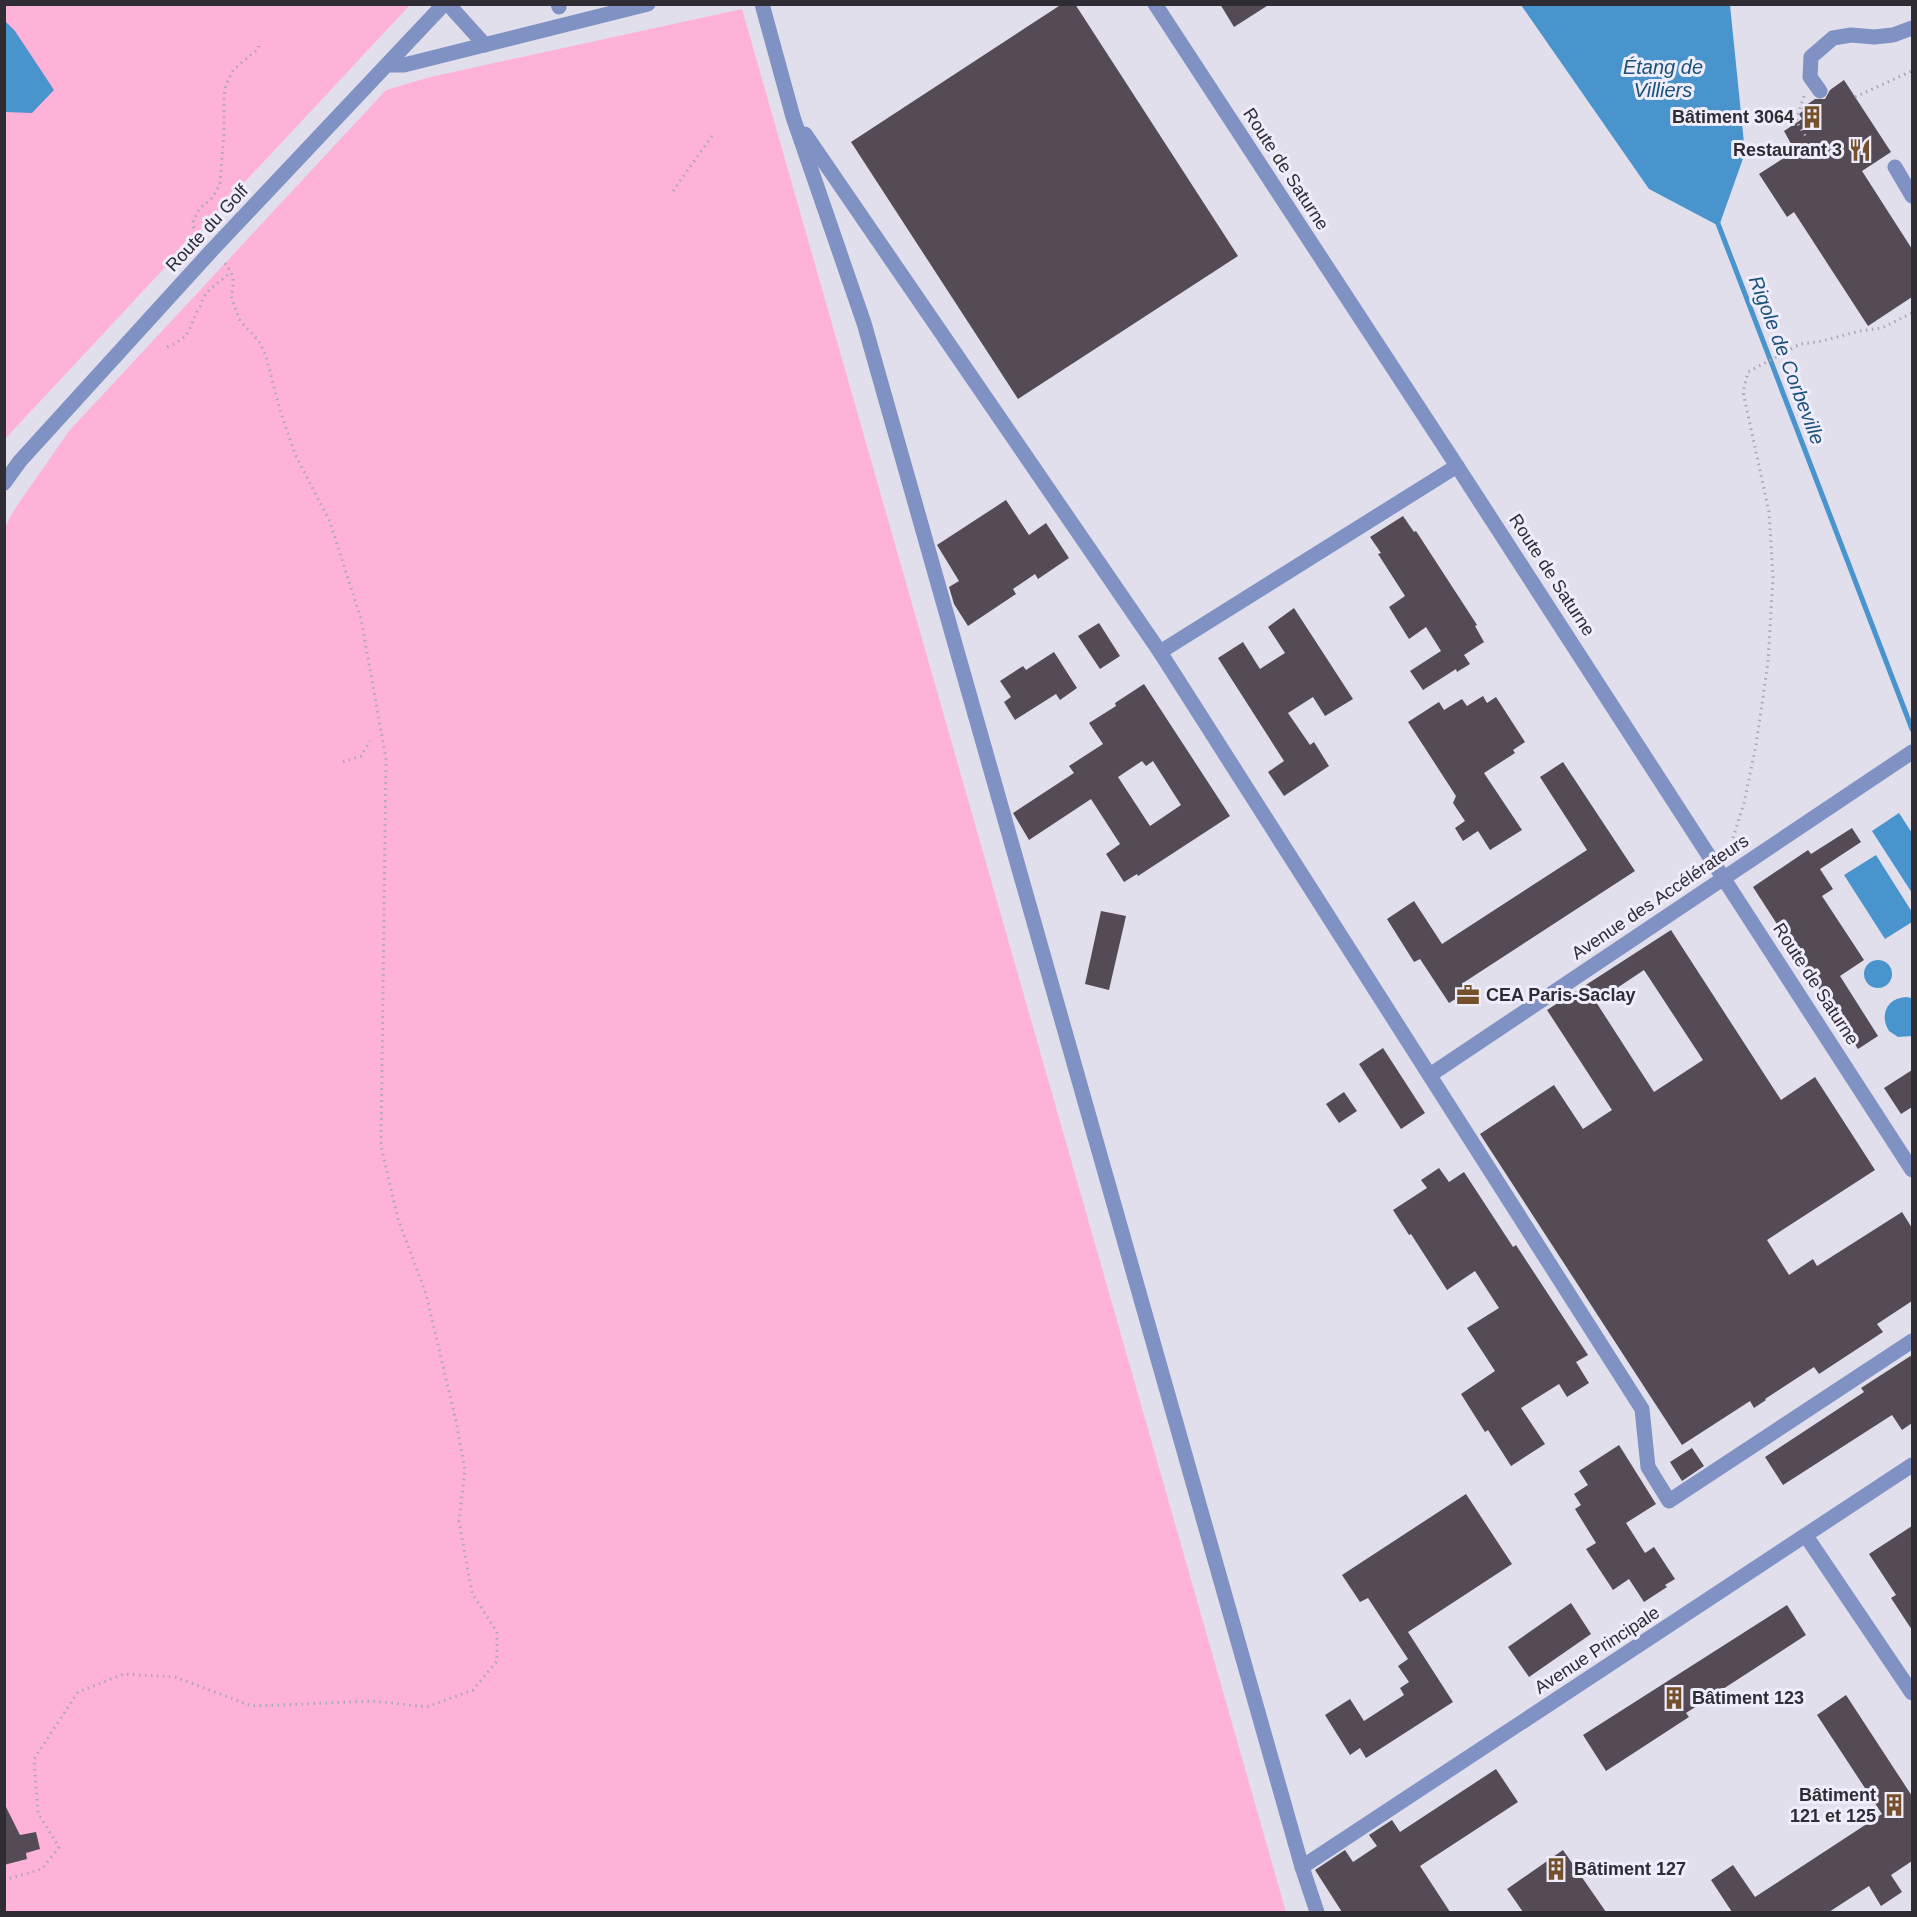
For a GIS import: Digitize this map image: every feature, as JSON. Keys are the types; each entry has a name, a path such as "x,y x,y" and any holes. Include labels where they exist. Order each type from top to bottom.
{"street":[{"path":"446,4 484,45"},
{"name":"Route du Golf","path":"4,483 20,461 213,249 446,4"},
{"path":"388,65 404,65 648,4"},
{"path":"762,4 793,117 864,323 1302,1867 1317,1912"},
{"name":"Route de Saturne","path":"1155,4 1724,877 1912,1170"},
{"path":"1820,91 1810,77 1811,57 1833,38 1851,35 1874,37 1893,35 1912,28"},
{"path":"793,117 1160,652 1642,1409 1648,1467 1670,1501 1912,1341"},
{"path":"1895,167 1912,196"},
{"path":"1160,652 1457,466"},
{"name":"Avenue des Accélérateurs","path":"1430,1075 1912,752"},
{"name":"Avenue Principale","path":"1302,1867 1912,1465"},
{"path":"1806,1536 1912,1693"}],"path":[{"path":"4,1880 42,1869 59,1848 38,1813 34,1759 78,1692 124,1674 175,1677 252,1706 373,1701 427,1707 472,1690 497,1660 497,1632 472,1593 459,1521 465,1470 456,1421 426,1294 398,1219 381,1146 386,759 361,619 330,522 295,454 280,410 266,356 259,341 240,321 231,296 234,289 231,272 194,228 193,222 194,215 213,197 220,184 226,84 234,69 258,49 260,41"},
{"path":"1855,97 1912,71"},
{"path":"1804,94 1796,121 1807,138"},
{"path":"673,192 712,136"},
{"path":"167,347 186,337 192,328 194,315 200,308 203,297 231,272"},
{"path":"1733,838 1744,803 1756,745 1768,662 1773,577 1770,512 1743,392 1748,372 1800,344 1882,328 1912,313"},
{"path":"343,762 361,756 370,741"}],"shaded area":[{"path":"5,5 410,5 5,439"},
{"path":"742,9 1286,1912 5,1912 4,529 14,510 69,431 386,90 430,77"}],"water":[{"name":"Étang de Villiers","path":"1521,5 1730,5 1745,153 1719,226 1649,189"},
{"path":"4,20 15,31 54,90 32,113 5,112"},
{"path":"1899,813 1912,833 1912,893 1872,831"},
{"path":"1876,855 1912,912 1912,922 1885,939 1844,875"},
{"path":"1878,960 1888,964 1892,974 1888,984 1878,988 1868,984 1864,974 1868,964"},
{"path":"1912,998 1912,1036 1898,1037 1889,1031 1885,1013 1894,1000"}],"building":[{"path":"1062,4 1075,4 1238,256 1018,399 851,142"},
{"path":"1220,4 1270,4 1234,27"},
{"path":"1844,80 1891,152 1862,171 1912,249 1912,297 1868,326 1794,212 1787,217 1759,174 1795,151 1784,131 1802,119 1799,114 1804,110 1802,108 1815,99 1825,99 1830,90"},
{"path":"1006,500 1029,535 1046,523 1069,558 1038,579 1035,574 1013,589 1016,594 968,626 954,604 949,587 959,581 937,545"},
{"path":"1403,516 1414,532 1416,531 1477,625 1475,626 1484,642 1464,655 1470,664 1457,672 1456,669 1423,690 1410,671 1441,651 1426,627 1409,639 1389,607 1405,596 1370,537"},
{"path":"1294,608 1353,699 1325,716 1313,697 1288,713 1310,745 1314,742 1329,766 1284,796 1268,772 1284,761 1218,658 1243,642 1260,669 1285,653 1268,627"},
{"path":"1099,623 1120,656 1100,669 1078,636"},
{"path":"1054,652 1077,688 1060,700 1056,694 1015,720 1004,702 1011,697 1000,681 1023,666 1026,670"},
{"path":"1144,684 1230,816 1138,876 1137,874 1124,882 1106,854 1120,844 1091,799 1029,840 1013,813 1074,773 1069,766 1103,744 1089,723 1116,706 1115,703","holes":["1142,761 1146,766 1153,761 1181,805 1150,826 1118,777"]},
{"path":"1483,696 1487,703 1496,697 1525,742 1513,750 1515,753 1484,773 1522,830 1490,850 1478,831 1463,841 1455,828 1465,821 1453,803 1456,796 1408,722 1439,702 1444,710 1462,699 1467,706"},
{"path":"1563,762 1635,871 1463,983 1468,991 1449,1003 1420,959 1414,962 1387,919 1414,901 1442,944 1587,850 1540,777"},
{"path":"1852,828 1861,842 1820,869 1833,889 1822,896 1864,960 1840,976 1878,1036 1858,1049 1753,887 1808,850 1811,854"},
{"path":"1101,911 1126,916 1109,990 1085,984"},
{"path":"1671,930 1781,1100 1815,1077 1875,1170 1767,1240 1789,1275 1813,1259 1817,1266 1902,1212 1912,1228 1912,1301 1877,1324 1883,1332 1819,1374 1814,1367 1754,1408 1750,1401 1682,1445 1480,1134 1554,1085 1583,1129 1612,1110 1547,1010","holes":["1644,970 1703,1060 1654,1092 1596,1002"]},
{"path":"1383,1048 1425,1113 1401,1129 1359,1064"},
{"path":"1912,1070 1912,1107 1901,1114 1884,1088"},
{"path":"1344,1092 1357,1111 1339,1123 1326,1104"},
{"path":"1439,1168 1449,1182 1464,1172 1513,1247 1516,1245 1588,1355 1576,1362 1589,1383 1567,1397 1559,1384 1521,1408 1545,1444 1511,1466 1488,1430 1485,1432 1461,1394 1495,1371 1467,1328 1499,1308 1475,1271 1447,1290 1393,1210 1427,1188 1421,1180"},
{"path":"1912,1355 1912,1423 1902,1430 1892,1415 1783,1485 1765,1457 1864,1392 1861,1388"},
{"path":"1619,1445 1656,1504 1626,1523 1645,1553 1654,1547 1675,1579 1644,1602 1629,1579 1613,1590 1586,1549 1596,1543 1575,1509 1581,1505 1574,1494 1588,1485 1579,1471"},
{"path":"1692,1448 1704,1466 1682,1481 1670,1462"},
{"path":"1466,1494 1512,1564 1408,1632 1453,1702 1366,1758 1360,1748 1350,1755 1325,1715 1350,1699 1364,1721 1404,1695 1400,1688 1409,1682 1398,1666 1408,1659 1368,1598 1360,1602 1342,1575"},
{"path":"1912,1526 1912,1630 1891,1598 1896,1595 1869,1554"},
{"path":"1571,1603 1591,1634 1529,1677 1508,1647"},
{"name":"Bâtiment 123","path":"1787,1605 1806,1635 1686,1713 1689,1717 1606,1771 1583,1735"},
{"name":"Bâtiment 121 et 125","path":"1846,1695 1912,1796 1912,1861 1891,1875 1902,1892 1881,1906 1869,1886 1829,1912 1732,1912 1711,1880 1733,1865 1755,1897 1882,1814 1817,1715"},
{"path":"1496,1769 1518,1802 1420,1866 1450,1912 1342,1912 1315,1870 1345,1850 1353,1862 1377,1846 1369,1835 1392,1820 1400,1832"},
{"path":"4,1803 20,1835 36,1832 40,1849 26,1853 27,1859 4,1865"},
{"name":"Bâtiment 127","path":"1563,1850 1606,1912 1523,1912 1507,1889"}],"waterway":[{"name":"Rigole de Corbeville","path":"1717,221 1912,729"}],"place":[{"name":"Bâtiment 3064","path":"1812,117"},
{"name":"Restaurant 3","path":"1860,150"},
{"name":"CEA Paris-Saclay","path":"1468,995"},
{"name":"Bâtiment 123","path":"1674,1698"},
{"name":"Bâtiment 121 et 125","path":"1894,1805"},
{"name":"Bâtiment 127","path":"1556,1869"}]}
